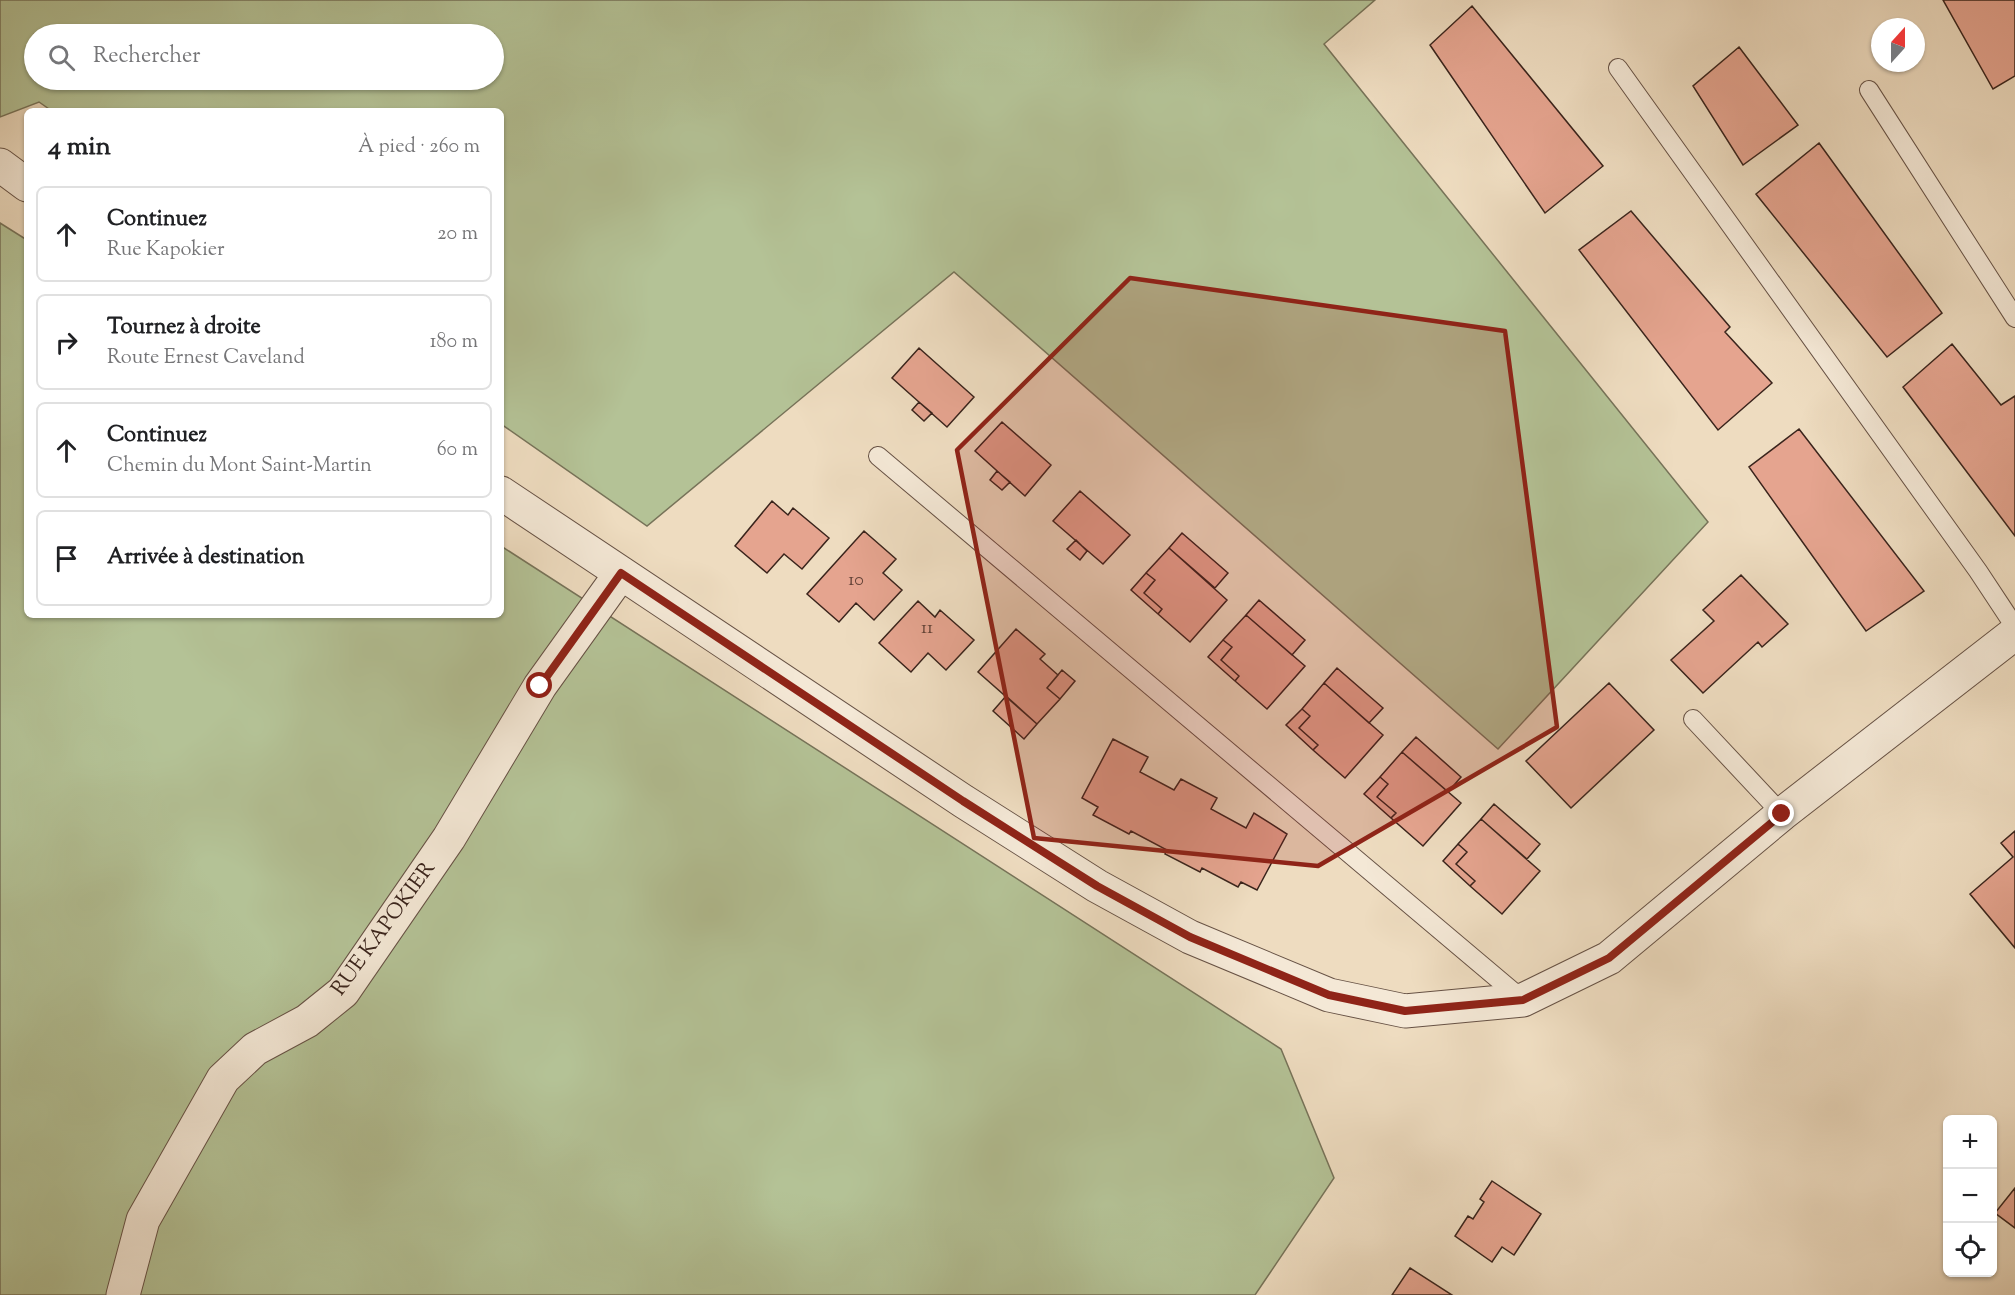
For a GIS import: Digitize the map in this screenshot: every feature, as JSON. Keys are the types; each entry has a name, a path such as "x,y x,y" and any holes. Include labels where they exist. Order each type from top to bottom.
{"street":[{"path":"0,165 24,183"},
{"path":"504,495 972,807 1097,886 1190,937 1329,995 1405,1011 1523,1000 1609,958 1782,814 2015,633"},
{"name":"RUE KAPOKIER","path":"123,1295 142,1220 223,1079 255,1049 307,1021 343,992 449,838 540,686 621,573"}],"lane":[{"path":"1618,68 1971,561 2015,627"},
{"path":"1869,90 2015,318"},
{"path":"878,456 1523,1000"},
{"path":"1693,719 1782,814"}],"highlighted area":[{"path":"1130,278 1505,331 1557,727 1318,866 1034,838 957,450"}],"green space":[{"path":"0,0 1375,0 1324,44 1708,522 1498,749 954,272 647,526 504,426 504,108 48,108 39,102 0,117"},
{"path":"0,223 24,238 24,618 504,618 504,548 1281,1049 1334,1178 1255,1295 0,1295"}],"building":[{"path":"1943,0 2015,0 2015,76 1993,89"},
{"path":"1472,6 1603,166 1545,213 1430,45"},
{"path":"1739,47 1798,125 1743,165 1693,86"},
{"path":"1819,143 1942,313 1887,357 1756,194"},
{"path":"1631,211 1730,327 1725,332 1772,383 1718,430 1579,250"},
{"path":"1952,344 2001,405 2015,396 2015,536 1903,387"},
{"path":"919,348 974,397 947,427 892,378"},
{"path":"919,402 932,413 924,421 912,410"},
{"path":"1002,422 1051,465 1025,496 975,451"},
{"path":"1799,429 1924,591 1866,631 1749,467"},
{"path":"997,471 1010,482 1002,490 990,480"},
{"path":"1080,491 1130,535 1103,564 1053,521"},
{"path":"772,501 788,515 793,508 829,538 802,569 784,554 767,573 735,546"},
{"path":"864,531 896,559 883,573 902,590 874,620 856,603 839,622 807,594"},
{"path":"1182,533 1228,573 1215,588 1169,548"},
{"path":"1076,540 1087,551 1080,560 1067,549"},
{"path":"1169,548 1227,600 1190,642 1158,614 1162,609 1144,593 1155,580 1146,573"},
{"path":"1146,573 1155,580 1144,593 1162,609 1158,614 1131,590"},
{"path":"1741,575 1788,624 1762,647 1758,642 1703,693 1671,660 1714,621 1703,610"},
{"path":"1259,600 1305,640 1292,655 1246,615"},
{"path":"918,601 935,617 940,610 974,640 946,670 928,653 911,672 879,643"},
{"path":"1246,615 1305,666 1267,709 1235,681 1239,676 1221,660 1232,647 1223,640"},
{"path":"1016,629 1045,654 1040,659 1058,675 1047,688 1060,699 1037,724 978,672"},
{"path":"1223,640 1232,647 1221,660 1239,676 1235,681 1208,657"},
{"path":"1337,668 1383,708 1369,723 1324,683"},
{"path":"1062,670 1075,681 1060,699 1047,688"},
{"path":"1324,683 1383,735 1345,778 1313,750 1318,745 1299,728 1310,716 1302,709"},
{"path":"1609,683 1654,730 1571,808 1526,761"},
{"path":"1006,696 1037,724 1024,739 993,711"},
{"path":"1302,709 1310,716 1299,728 1318,745 1313,750 1286,725"},
{"path":"1416,737 1461,777 1448,792 1402,752"},
{"path":"1113,739 1148,757 1140,772 1174,790 1181,779 1217,798 1211,809 1246,828 1254,813 1287,834 1257,890 1241,882 1238,887 1202,868 1200,872 1165,854 1167,850 1093,815 1098,807 1082,798"},
{"path":"1402,752 1461,803 1423,846 1391,818 1396,813 1377,797 1388,784 1380,777"},
{"path":"1380,777 1388,784 1377,797 1396,813 1391,818 1364,794"},
{"path":"1494,804 1540,844 1527,859 1481,819"},
{"path":"1481,819 1540,871 1502,914 1470,886 1475,881 1456,864 1467,852 1458,844"},
{"path":"2015,831 2015,948 1970,894 2013,857 2001,843"},
{"path":"1458,844 1467,852 1456,864 1475,881 1470,886 1443,861"},
{"path":"1492,1181 1541,1214 1514,1255 1502,1247 1492,1262 1455,1236 1468,1216 1473,1219 1484,1202 1480,1199"},
{"path":"2015,1188 2015,1228 1997,1214 1997,1210"},
{"path":"1410,1268 1452,1295 1392,1295"}],"route":[{"path":"540,686 621,573 963,801 1097,886 1190,937 1329,995 1405,1011 1523,1000 1609,958 1782,814"}]}
